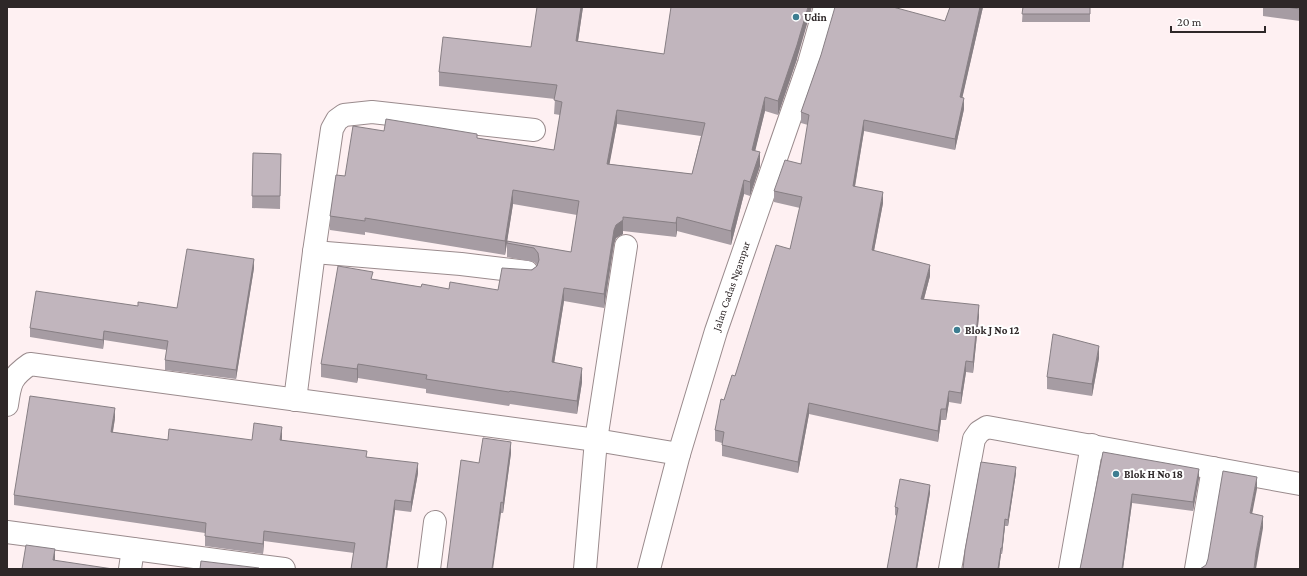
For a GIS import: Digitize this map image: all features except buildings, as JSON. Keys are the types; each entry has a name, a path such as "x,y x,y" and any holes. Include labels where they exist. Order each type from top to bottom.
{"street":[{"name":"Jalan Cadas Ngampar","path":"649,569 679,454 716,331 809,63 825,7"},
{"path":"295,400 332,129 337,120 344,115 372,112 534,130"},
{"path":"585,569 596,440 626,246"},
{"path":"314,252 461,264 527,272"},
{"path":"7,405 10,385 16,373 30,364 596,440 679,454"},
{"path":"950,569 974,439 979,432 987,428 1092,445 1300,484"},
{"path":"1070,569 1092,445"},
{"path":"1196,569 1213,468"},
{"path":"429,569 435,522"},
{"path":"7,532 132,559 284,569"}],"place":[{"name":"Udin","path":"796,17"},
{"name":"Blok J No 12","path":"957,330"},
{"name":"Blok H No 18","path":"1116,474"}]}
